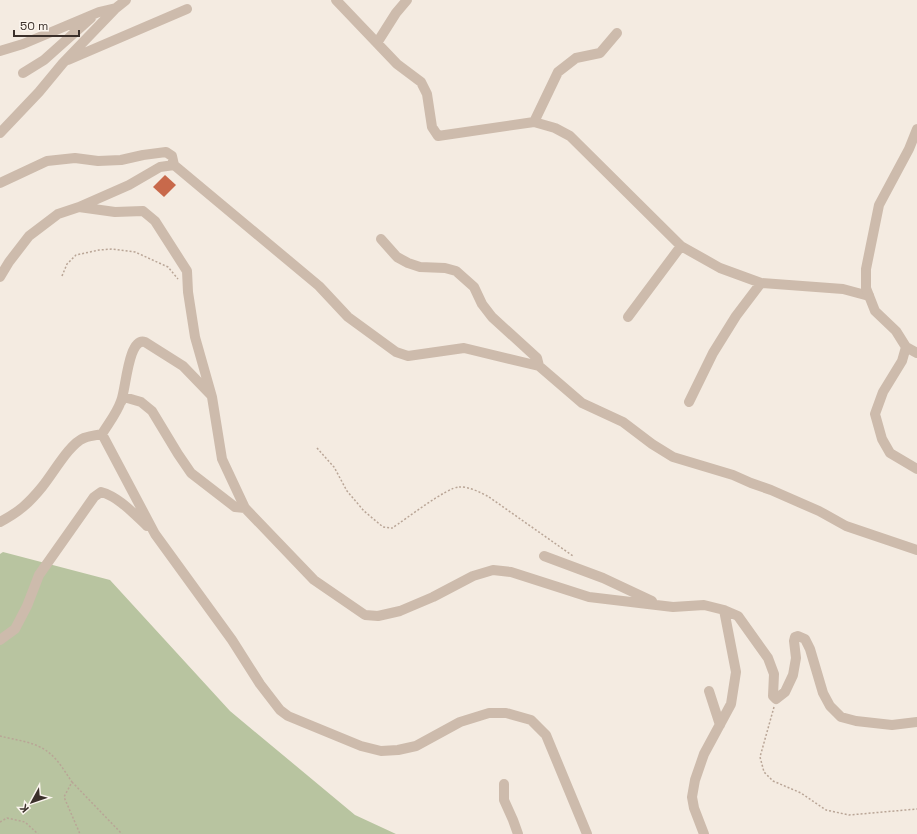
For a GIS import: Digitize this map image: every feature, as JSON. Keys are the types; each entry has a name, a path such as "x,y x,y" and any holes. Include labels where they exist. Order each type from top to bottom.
{"street":[{"path":"0,133 39,92 63,63 116,8 126,0"},
{"path":"336,0 397,64 421,82 427,94 432,127 438,136 534,122 555,128 570,136 681,246 720,268 761,283 843,289 869,296"},
{"path":"377,43 396,13 407,0"},
{"path":"0,50 23,44 99,12 116,8"},
{"path":"63,63 187,9"},
{"path":"23,73 44,60 99,12"},
{"path":"534,122 558,72 576,58 600,53 617,33"},
{"path":"917,129 909,149 879,205 866,269 866,288 875,311 896,331 906,347 917,353"},
{"path":"0,183 47,161 74,158 98,162 121,160 166,152 172,156 174,164 319,286 348,317 396,352 408,356 464,348 539,366 582,403 623,422 652,444 673,457 733,475 819,510 846,526 917,550"},
{"path":"0,277 9,262 29,236 58,214 79,207 129,185 160,167 174,164"},
{"path":"79,207 115,212 143,211 155,221 186,271 195,337 212,397 222,459 245,508 314,580 366,615 378,616 400,611 433,597 473,576 493,570 511,572 589,597 673,607 704,605 724,610 738,616 768,658 774,674 773,696 776,699 785,692 793,675 796,658 794,641 795,637 798,636 805,639 810,649 823,693 830,706 841,717 856,721 892,725 917,722"},
{"path":"381,239 397,257 408,264 420,267 445,268 456,271 461,275 474,287 482,304 492,317 537,358 539,366"},
{"path":"628,317 681,246"},
{"path":"689,402 713,353 736,316 761,283"},
{"path":"121,402 132,352 136,344 142,341 183,366 212,397"},
{"path":"906,347 902,361 882,392 875,414 882,439 890,453 917,469"},
{"path":"0,522 16,514 26,505 42,487 73,445 83,438 102,434 124,397 141,402 152,411 178,454 191,472 235,507 245,508"},
{"path":"102,434 153,532 232,640 260,684 280,710 288,716 361,746 381,751 398,750 416,746 460,722 489,713 506,713 531,720 546,735 586,833"},
{"path":"0,640 15,629 28,606 39,575 94,497 100,492 108,494 120,501 153,532"},
{"path":"544,556 603,578 661,605"},
{"path":"704,834 694,808 692,797 695,780 704,754 731,704 736,672 724,610"},
{"path":"709,691 720,725"},
{"path":"504,784 504,800 518,834"}],"path":[{"path":"62,276 67,264 76,256 99,250 112,249 135,252 168,267 178,279"},
{"path":"317,448 334,467 346,491 364,511 383,527 392,528 444,493 459,486 479,491 489,497 573,557"},
{"path":"776,699 760,757 764,772 773,781 802,793 826,810 849,815 917,809"},
{"path":"0,736 36,746 48,752 60,765 72,782 122,834"},
{"path":"72,782 64,797 80,834"},
{"path":"0,822 7,818 25,822 38,834"}],"green space":[{"path":"3,552 110,580 230,711 355,815 396,834 0,834 0,554"}],"building":[{"path":"165,175 176,185 164,197 153,187"}]}
